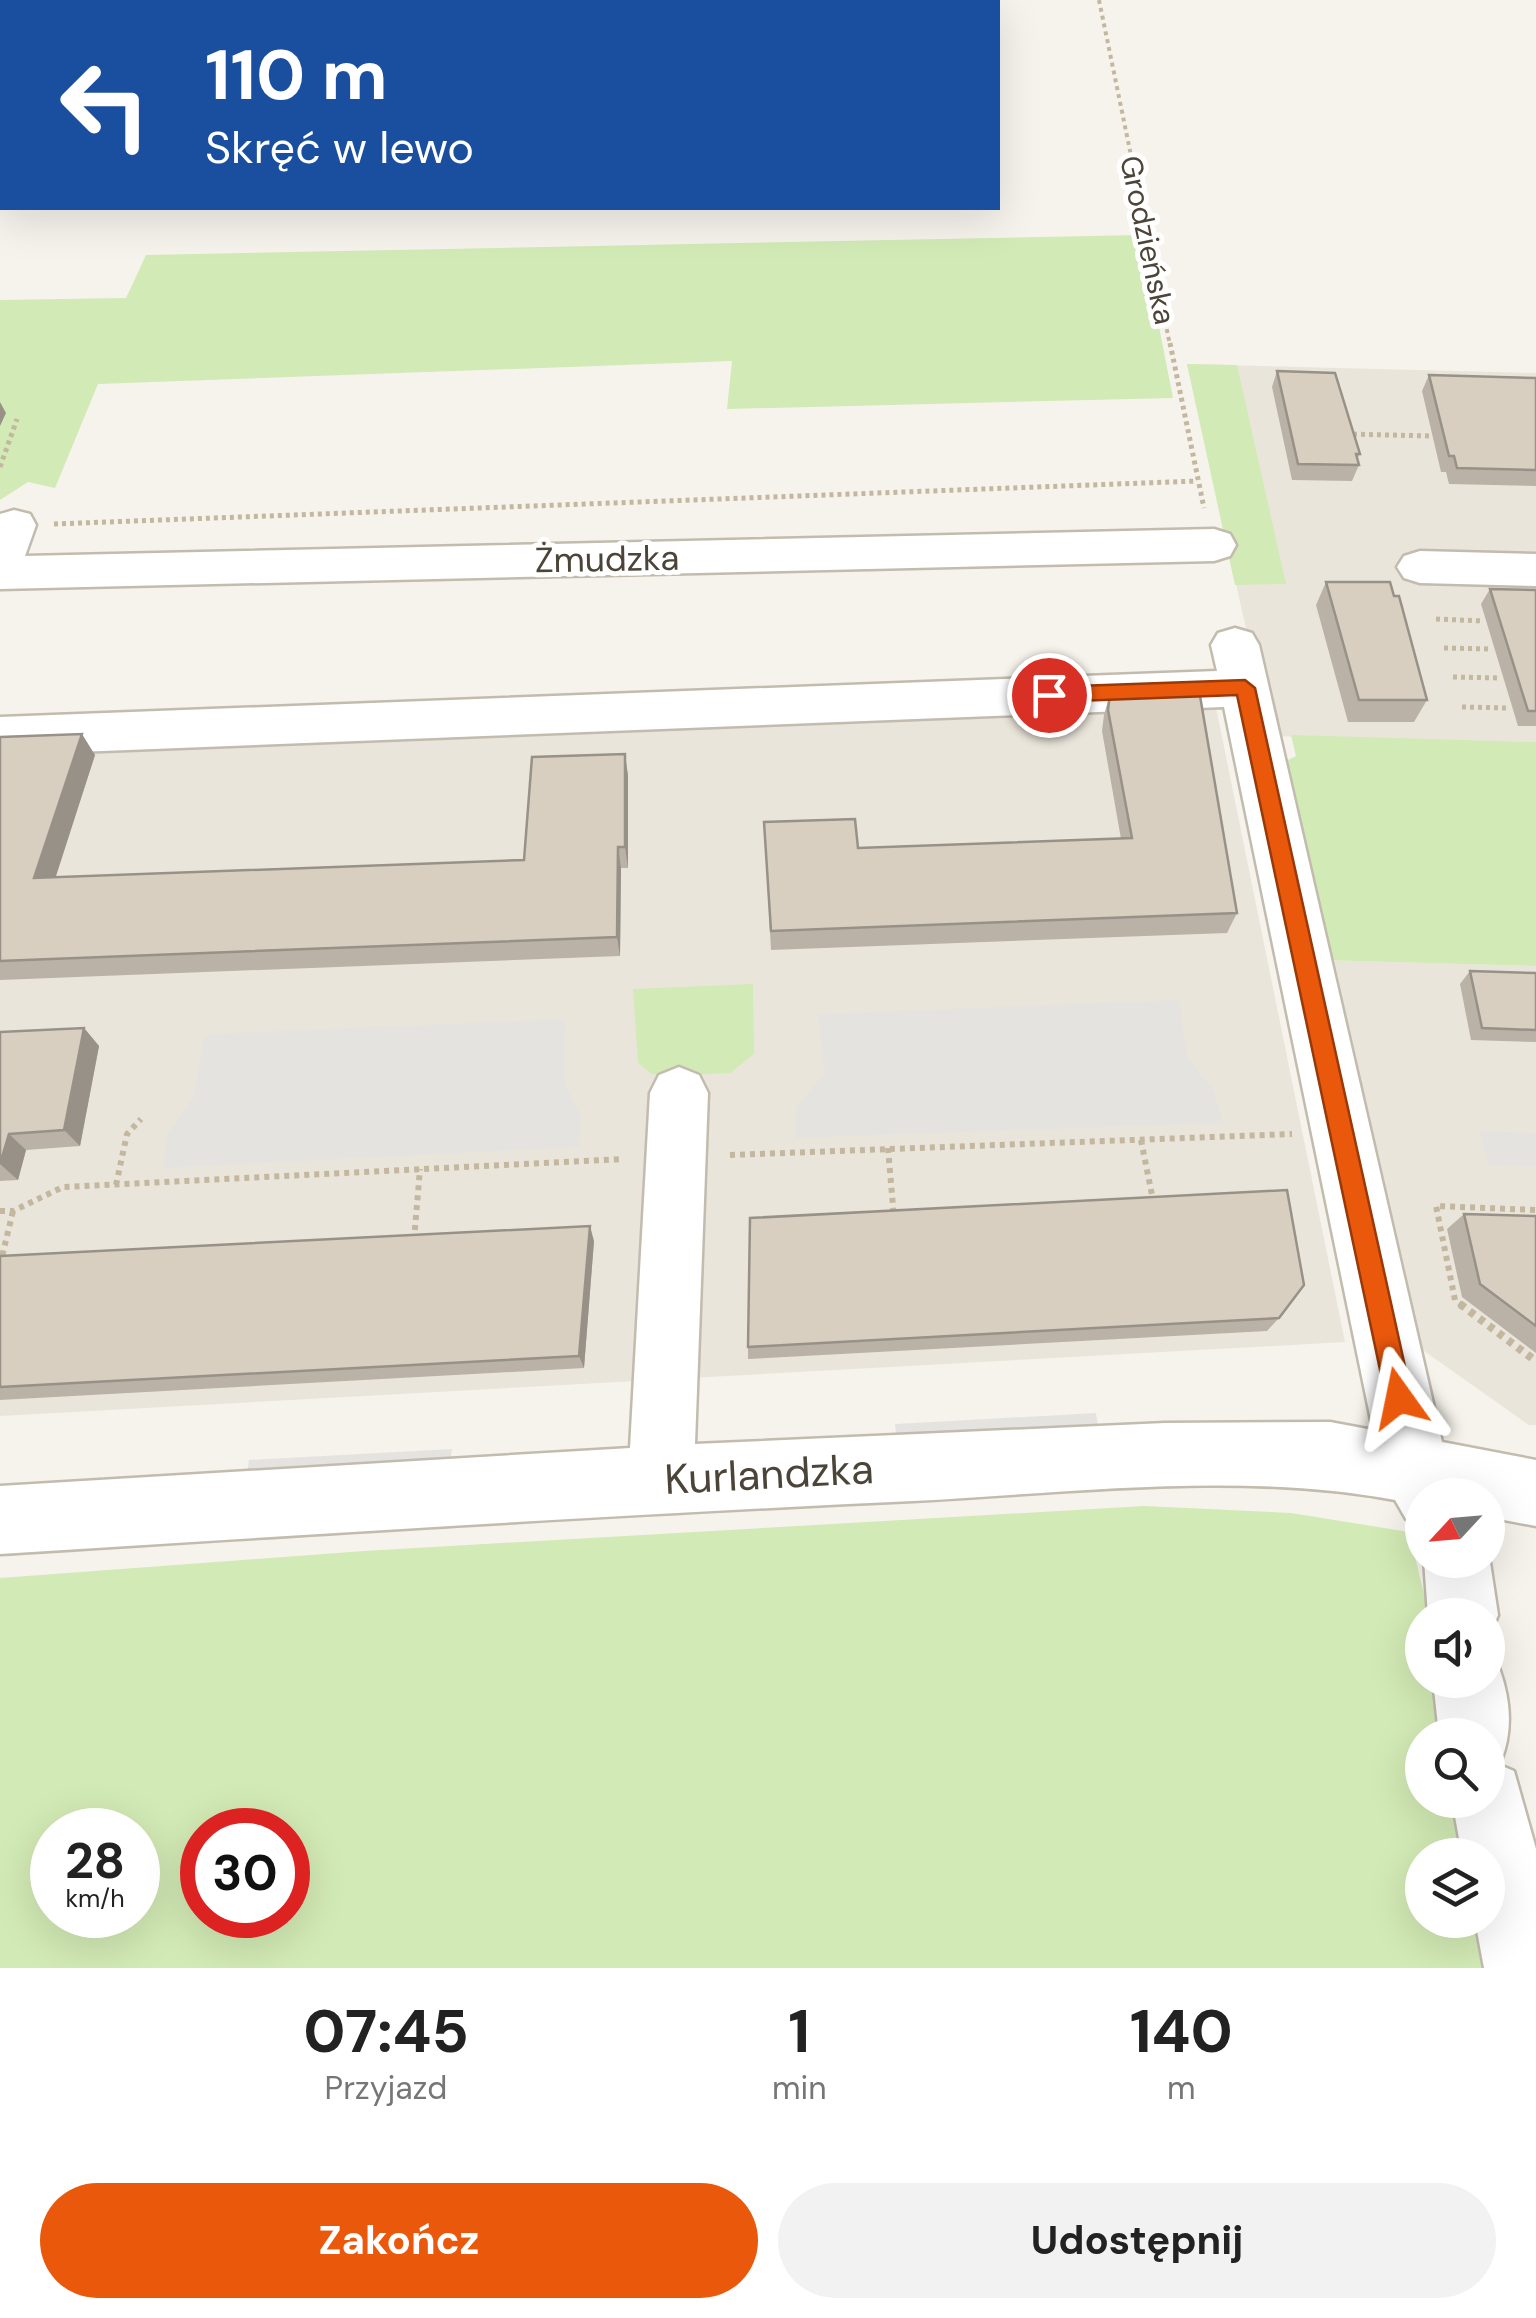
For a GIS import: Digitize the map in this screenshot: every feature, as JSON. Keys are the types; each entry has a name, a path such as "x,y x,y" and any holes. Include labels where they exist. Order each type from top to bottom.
{"street":[{"name":"Żmudzka","path":"0,573 1214,545"},
{"path":"1420,568 1536,570"},
{"path":"0,736 772,710 1240,666 1422,1478"},
{"path":"661,1479 680,1094"},
{"name":"Kurlandzka","path":"0,1520 661,1479 1164,1456 1330,1456 1406,1478"},
{"name":"Kurlandzka","path":"1505,1490 1536,1493"},
{"path":"1492,1818 1523,1968"}],"path":[{"name":"Grodzieńska","path":"7,543 1197,481 1099,0"},
{"path":"0,467 17,419"},
{"path":"1344,434 1432,436"},
{"path":"1436,620 1484,621"},
{"path":"1444,648 1490,650"},
{"path":"1452,678 1500,678"},
{"path":"1462,707 1507,708"},
{"path":"116,1185 128,1134 141,1119"},
{"path":"715,1156 1241,1135"},
{"path":"1141,1140 1154,1206"},
{"path":"888,1148 894,1219"},
{"path":"0,1212 13,1211 63,1188 636,1158"},
{"path":"414,1242 420,1169"},
{"path":"1532,1359 1456,1300 1436,1206 1536,1210"},
{"path":"0,1265 13,1211"}],"shaded area":[{"path":"1187,364 1536,373 1536,742 1270,736"},
{"path":"1209,673 1345,1342 0,1416 0,720"},
{"path":"1320,960 1536,966 1536,1425 1529,1425 1410,1341"},
{"path":"1179,1000 1187,1056 1214,1091 1223,1123 796,1138 796,1108 824,1073 818,1014"},
{"path":"565,1019 564,1082 581,1116 579,1147 163,1168 167,1134 193,1097 205,1034"},
{"path":"1480,1131 1536,1133 1536,1167 1488,1165"},
{"path":"1096,1413 1099,1432 897,1444 895,1424"},
{"path":"452,1449 449,1469 246,1479 249,1460"}],"green space":[{"path":"1141,235 1173,398 727,409 732,361 98,384 55,488 28,482 0,500 0,300 126,298 146,255"},
{"path":"1187,364 1237,365 1286,584 1235,585"},
{"path":"1291,735 1536,742 1536,966 1320,960 1278,765 1296,756"},
{"path":"753,984 754,1054 730,1073 664,1076 652,1074 638,1063 633,989"},
{"path":"1144,1506 1291,1513 1405,1531 1405,1578 1420,1578 1425,1598 1405,1598 1405,1698 1449,1698 1453,1718 1405,1718 1405,1818 1474,1818 1478,1838 1405,1838 1405,1938 1497,1938 1503,1968 0,1968 0,1578 364,1551"}],"building":[{"path":"1277,371 1335,373 1360,454 1356,454 1359,465 1298,464"},
{"path":"1429,375 1536,378 1536,470 1457,468 1454,456 1449,456"},
{"path":"1326,582 1390,582 1394,596 1399,596 1427,700 1359,700"},
{"path":"1490,589 1536,590 1536,711 1528,711"},
{"path":"1199,690 1237,913 771,931 764,822 855,819 858,848 1132,838 1108,710 1110,694"},
{"path":"82,734 34,878 524,860 532,757 625,754 625,847 618,847 617,937 0,961 0,737"},
{"path":"1470,971 1536,973 1536,1030 1482,1028"},
{"path":"84,1028 64,1130 9,1134 0,1164 0,1032"},
{"path":"1287,1190 1304,1285 1279,1318 748,1347 750,1218"},
{"path":"1464,1214 1536,1216 1536,1326 1480,1284"},
{"path":"590,1226 579,1356 0,1387 0,1256"}],"route":[{"path":"1049,695 1245,688 1399,1398"}]}
